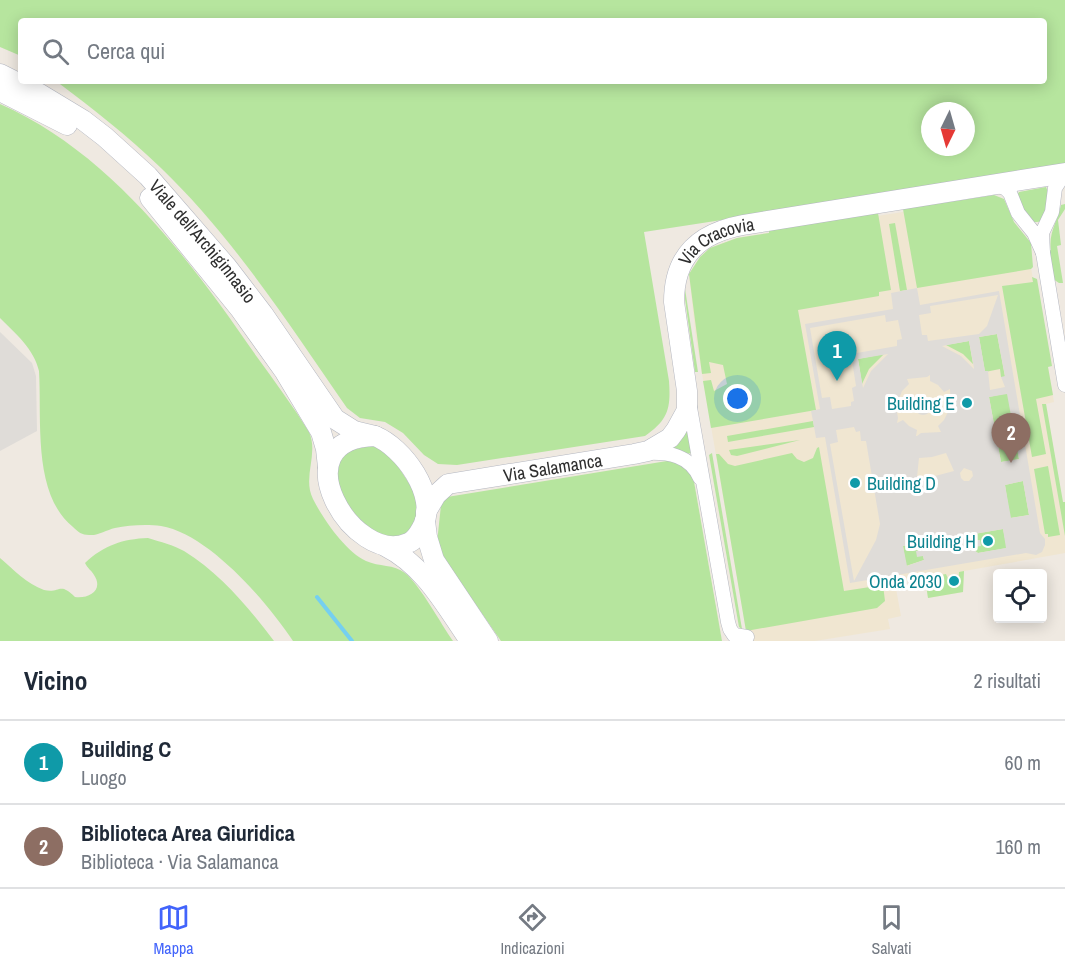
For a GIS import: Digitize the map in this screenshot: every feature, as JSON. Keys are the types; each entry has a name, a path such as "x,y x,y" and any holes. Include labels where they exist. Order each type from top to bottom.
{"street":[{"name":"Viale dell'Archiginnasio","path":"0,74 18,83"},
{"name":"Viale dell'Archiginnasio","path":"20,84 83,120 105,136 148,176 227,267 263,314 335,419 348,429 375,436"},
{"name":"Viale dell'Archiginnasio","path":"0,92 55,117 86,138 123,170 168,218 244,314 296,390 322,437 328,468"},
{"path":"1065,173 1056,185 1052,212 1042,233 1042,253 1065,385"},
{"name":"Via Cracovia","path":"634,454 660,445 676,430 687,410 687,391 675,312 674,288 681,263 704,239 727,228 1065,173"},
{"path":"1015,202 1017,187 1031,179 1043,179 1050,186 1053,199"},
{"path":"994,185 1005,188 1015,202 1018,213 1034,233 1042,253"},
{"path":"687,391 730,629 737,636 747,637"},
{"path":"470,641 425,576 408,560 364,537 346,517 331,491 328,468 332,455 342,444 356,438 375,436 390,445 418,473 429,478 472,479"},
{"path":"634,454 665,453 683,458 695,469 705,492"},
{"name":"Via Salamanca","path":"472,479 634,454"},
{"path":"409,465 423,491 427,537 434,560 488,641"},
{"path":"385,546 411,541 418,535 436,495 448,484 472,479"}],"shaded area":[{"path":"973,201 1028,250 1054,402 1046,404 1065,517 1065,553 964,571 963,592 928,598 924,578 895,583 901,616 888,619 890,629 815,641 748,641 696,339 689,274 700,257 710,248 737,238"},
{"path":"917,288 920,305 999,291 1040,533 1045,539 1042,552 1036,555 1026,553 850,583 825,437 816,438 811,411 820,409 805,324 893,309 891,293","holes":["998,295 987,326 979,334 928,341 927,335 922,335 919,315 931,313 930,306","885,315 886,322 898,320 902,339 897,340 897,346 851,354 856,386 852,388 854,401 851,402 851,406 832,409 830,397 822,398 810,328","997,334 1005,376 1001,377 1005,387 990,390 988,371 985,371 979,337","969,341 974,369 961,356 942,346","888,354 871,371 863,388 858,359","930,375 930,381 944,392 950,389 951,409 954,412 948,412 938,426 941,432 921,433 916,436 917,430 903,420 897,423 895,401 892,399 899,399 902,391 909,384 907,379","1007,394 1019,459 1001,462 989,397","854,427 856,432 860,431 861,441 866,441 880,524 876,540 854,581 830,444 838,442 836,430","946,453 954,471 935,476 917,477 919,458","964,468 972,471 973,476 969,481 964,481 960,473","1023,481 1029,515 1011,518 1005,485","1003,529 1006,548 978,553 975,547 981,546 980,540 973,541 974,534","921,545 922,550 916,551 917,557 923,556 924,560 907,566 903,546"]},
{"path":"0,332 32,363 36,376 37,431 0,451"},
{"path":"919,397 927,397 932,402 930,413 919,415 914,410 914,402"}],"green space":[{"path":"0,0 1065,0 1065,167 644,232 669,381 668,406 659,425 645,436 457,465 438,464 424,455 403,433 385,422 360,418 347,408 283,315 213,223 136,145 60,84 1047,84 1047,18 18,18 18,55 0,47"},
{"path":"0,104 40,125 78,151 145,212 176,247 231,320 309,432 312,440 310,491 329,525 358,557 371,563 396,568 405,573 424,595 453,641 293,641 268,608 235,572 198,542 179,532 156,525 126,526 96,535 84,534 75,529 60,513 45,476 40,433 37,363 29,349 0,318"},
{"path":"1046,187 1048,200 1042,221 1032,221 1025,215 1017,195 1019,192"},
{"path":"994,195 1004,199 1014,222 1031,243 1033,267 917,288 903,209"},
{"path":"1065,204 1065,209 1058,220 1061,245 1057,246 1063,283 1059,283 1053,279 1048,251 1051,250 1052,233 1061,205"},
{"path":"878,213 891,290 879,292 879,296 798,310 816,410 711,428 703,381 711,380 714,391 727,384 723,365 709,362 711,373 702,374 689,274 700,257 710,248 737,238 769,233 769,230"},
{"path":"895,223 907,290 900,291 889,224"},
{"path":"1032,277 1037,279 1052,366 1048,367 1053,395 1036,399 1046,454 1032,457 1002,286 1033,282"},
{"path":"685,289 698,372 695,372"},
{"path":"997,334 1005,377 1001,377 1000,369 985,372 979,337"},
{"path":"969,341 973,364 963,354 946,345"},
{"path":"884,354 869,369 862,384 858,359"},
{"path":"1008,393 1019,459 1001,462 989,397"},
{"path":"1042,404 1046,404 1063,502 1065,502 1065,536"},
{"path":"813,421 814,427 728,442 727,436"},
{"path":"688,430 691,453 687,454 673,449"},
{"path":"800,440 737,456 731,455 729,450"},
{"path":"375,445 394,460 419,499 415,523 403,535 391,537 378,533 366,525 355,514 339,488 337,470 346,451"},
{"path":"819,447 844,591 883,585 885,601 877,608 746,631 716,454 719,454 728,464 735,466 792,453 804,462 813,458"},
{"path":"712,453 742,629 739,627 709,455"},
{"path":"673,460 680,463 693,476 722,641 501,641 447,563 437,543 441,505 447,497"},
{"path":"1048,466 1060,535 1048,537 1048,534 1045,534 1034,469"},
{"path":"1023,481 1029,515 1010,518 1005,485"},
{"path":"1003,529 1007,548 978,553 975,551 974,547 979,540 973,541 974,534"},
{"path":"148,538 184,551 210,570 244,604 274,641 0,641 0,558 20,576 44,590 62,589 75,597 85,597 94,592 97,580 85,563 114,544"},
{"path":"917,544 923,550 916,551 923,556 924,560 906,566 903,546"},
{"path":"964,571 963,592 928,598 925,578 946,574 952,588 958,587 959,572"}],"waterway":[{"path":"317,597 352,641"}],"place":[{"name":"Building C","path":"837,381"},
{"name":"Building E","path":"967,403"},
{"name":"Biblioteca Area Giuridica","path":"1011,463"},
{"name":"Building D","path":"855,483"},
{"name":"Building H","path":"988,541"},
{"name":"Onda 2030","path":"954,581"}]}
